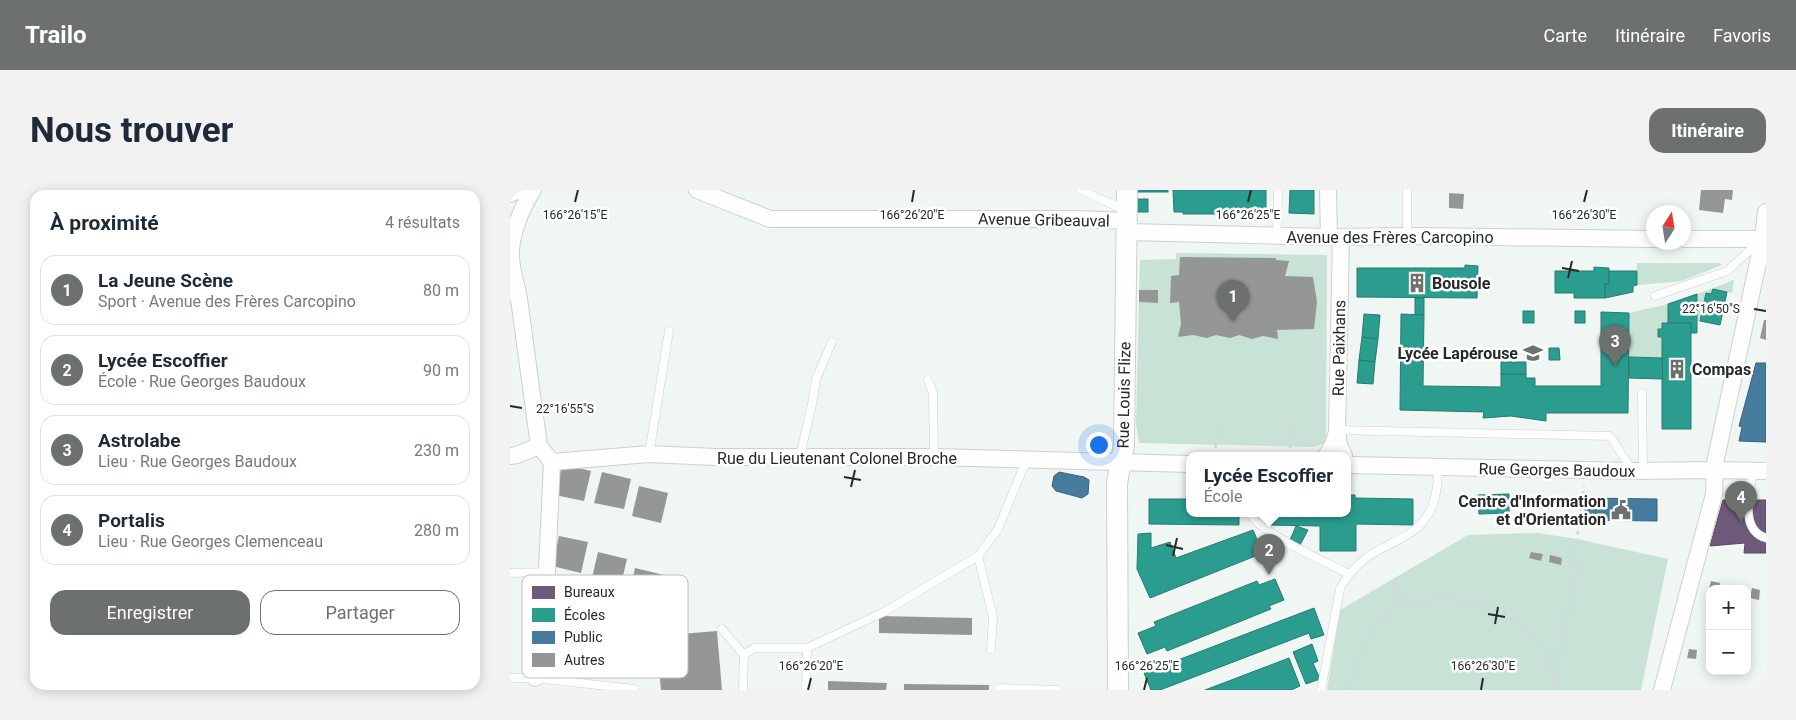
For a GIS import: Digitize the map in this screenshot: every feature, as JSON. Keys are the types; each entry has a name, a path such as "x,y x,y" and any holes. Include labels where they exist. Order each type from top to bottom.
{"street":[{"path":"510,194 520,190"},
{"path":"533,190 519,217 510,256 519,298 539,446 552,462 547,575"},
{"name":"Avenue Gribeauval","path":"697,190 770,219 1077,219 1127,222"},
{"name":"Rue Louis Flize","path":"1118,690 1117,483 1123,454 1127,190"},
{"name":"Rue Paixhans","path":"1328,190 1335,237 1337,430 1342,452"},
{"path":"1662,690 1714,494 1714,470 1764,239 1766,212"},
{"name":"Avenue des Frères Carcopino","path":"1127,222 1277,236 1646,239"},
{"path":"1691,239 1764,239"},
{"path":"510,282 519,298"},
{"path":"1328,452 1337,430"},
{"path":"512,453 539,446"},
{"name":"Rue du Lieutenant Colonel Broche","path":"552,462 649,454 715,457 800,456 1026,461 1123,454"},
{"path":"1123,454 1131,456 1186,457"},
{"path":"1123,454 1186,463"},
{"path":"1351,460 1365,466"},
{"name":"Rue Georges Baudoux","path":"1351,465 1638,471 1760,471"}],"lane":[{"path":"1081,190 1127,222"},
{"path":"1277,236 1278,190"},
{"path":"1406,236 1407,190"},
{"path":"1655,296 1727,271 1764,239"},
{"path":"649,454 669,331"},
{"path":"800,456 816,380 832,342"},
{"path":"928,380 934,392 934,458"},
{"path":"1638,471 1642,393"},
{"path":"1337,430 1610,436 1638,471"},
{"path":"744,656 754,648 807,648 884,612 978,556 998,529 1026,461"},
{"path":"1321,690 1340,589 1349,574 1363,560 1415,531 1423,523 1430,512 1437,490 1438,468"},
{"path":"1760,471 1749,497 1749,518 1752,529 1759,536 1766,538"},
{"path":"1253,517 1260,525 1286,541 1349,574"},
{"path":"978,556 993,617 991,649"},
{"path":"510,573 547,572"},
{"path":"722,629 744,656 743,690"},
{"path":"806,690 807,648"},
{"path":"510,678 535,678 634,689"},
{"path":"999,688 1057,690"}],"path":[{"path":"1215,452 1217,426"},
{"path":"1290,452 1291,427"},
{"path":"1555,679 1575,573 1578,574 1579,568 1573,567 1586,470"},
{"path":"1350,690 1355,668 1374,628 1390,611 1400,605 1391,583 1395,582 1405,605 1411,606 1435,599 1458,600 1487,605 1518,621 1543,647 1560,690"}],"green space":[{"path":"1176,253 1327,255 1326,443 1314,447 1139,443 1136,424 1140,260 1176,259"},
{"path":"1637,263 1720,263 1722,265 1682,281 1637,285"},
{"path":"1734,280 1732,293 1713,289 1711,294 1706,293 1700,321 1697,321 1697,294"},
{"path":"1668,304 1668,323 1658,337 1662,337 1662,358 1629,357 1629,313"},
{"path":"1538,533 1577,539 1668,559 1641,690 1327,690 1340,610 1468,535"}],"building: Bureaux":[{"path":"1723,500 1766,500 1766,553 1744,553 1745,543 1710,546"}],"building: Écoles":[{"path":"1134,190 1168,190 1168,192 1134,192"},
{"path":"1173,190 1266,190 1266,214 1183,214 1183,212 1174,212"},
{"path":"1290,190 1314,190 1314,214 1289,213"},
{"path":"1134,199 1148,199 1148,212 1134,212"},
{"name":"Bousole","path":"1465,265 1478,266 1477,298 1357,297 1357,268 1465,268"},
{"path":"1594,267 1609,268 1609,284 1605,284 1605,298 1574,298 1574,293 1555,293 1555,271 1594,271"},
{"path":"1609,271 1637,271 1637,285 1633,286 1633,292 1605,298 1605,284 1609,284"},
{"path":"1713,289 1727,292 1720,325 1700,321 1706,293 1711,294"},
{"path":"1697,294 1697,333 1691,333 1691,323 1668,323 1668,304"},
{"path":"1415,298 1424,298 1424,315 1415,315"},
{"path":"1523,311 1534,311 1534,323 1523,323"},
{"path":"1575,311 1585,311 1585,323 1575,323"},
{"path":"1601,312 1629,313 1628,413 1546,413 1546,421 1511,416 1483,418 1484,412 1400,410 1401,314 1424,315 1423,386 1501,387 1501,374 1526,374 1526,378 1535,378 1535,386 1601,386"},
{"path":"1364,314 1380,315 1378,339 1362,337"},
{"name":"Compas","path":"1662,323 1691,323 1691,429 1662,429 1662,337 1658,337 1658,329 1662,329"},
{"path":"1362,337 1378,339 1375,362 1359,360"},
{"path":"1549,348 1559,348 1560,360 1549,360"},
{"path":"1629,357 1662,358 1663,379 1629,378"},
{"path":"1359,360 1375,362 1373,384 1357,383"},
{"path":"1501,362 1526,362 1526,374 1501,374"},
{"path":"1509,494 1509,513 1479,514 1478,495"},
{"path":"1351,495 1355,495 1355,498 1413,499 1413,525 1356,524 1356,551 1320,551 1320,526 1266,525 1266,517 1351,517"},
{"path":"1149,499 1186,499 1186,517 1239,517 1239,525 1149,524"},
{"path":"1296,526 1308,530 1300,545 1290,540"},
{"path":"1253,530 1263,553 1150,598 1137,569 1138,534 1151,533 1151,548 1170,542 1176,558"},
{"path":"1275,579 1284,600 1269,606 1271,609 1167,651 1165,647 1147,654 1138,633 1156,626 1154,622 1257,581 1259,585"},
{"path":"1314,608 1324,635 1311,639 1309,633 1160,690 1151,690 1144,673"},
{"path":"1312,644 1318,661 1313,663 1320,679 1306,684 1293,652"},
{"path":"1289,658 1300,686 1291,690 1205,690"}],"building: Public":[{"path":"1756,363 1766,363 1766,442 1739,441 1742,427 1739,426"},
{"path":"1059,472 1084,477 1089,480 1088,494 1082,498 1056,491 1052,486 1054,476"},
{"name":"Centre d'Information et d'Orientation","path":"1585,498 1657,499 1657,521 1585,520"}],"building: Autres":[{"path":"1701,190 1733,190 1732,200 1725,199 1723,213 1699,210"},
{"path":"1449,193 1464,194 1463,209 1449,208"},
{"path":"1180,257 1276,258 1276,260 1289,261 1285,276 1313,277 1317,302 1314,329 1277,330 1278,339 1263,336 1252,339 1239,335 1230,338 1216,335 1207,338 1193,335 1178,337 1181,324 1179,302 1170,303 1171,276 1179,275"},
{"path":"1139,290 1158,290 1158,303 1139,302"},
{"path":"1764,320 1766,320 1766,340 1760,338"},
{"path":"562,464 591,471 584,501 555,495"},
{"path":"602,472 631,479 624,509 594,503"},
{"path":"639,486 668,493 661,523 632,516"},
{"path":"559,536 588,542 581,573 552,566"},
{"path":"598,552 627,559 623,575 593,575"},
{"path":"1531,552 1543,554 1541,561 1529,558"},
{"path":"1550,555 1562,558 1561,565 1549,562"},
{"path":"635,568 664,575 633,575"},
{"path":"1711,581 1720,583 1720,585 1710,585"},
{"path":"1752,588 1760,590 1759,600 1751,598"},
{"path":"879,616 972,618 972,635 879,633"},
{"path":"717,631 722,690 661,690 660,678 688,678 688,633"},
{"path":"1689,649 1697,650 1696,659 1687,658"},
{"path":"828,681 887,683 886,690 828,690"},
{"path":"904,684 989,685 989,690 904,690"}],"place":[{"name":"Bousole","path":"1417,283"},
{"name":"La Jeune Scène","path":"1233,321"},
{"name":"Lycée Lapérouse","path":"1533,353"},
{"name":"Astrolabe","path":"1615,366"},
{"name":"Compas","path":"1677,369"},
{"name":"Centre d'Information et d'Orientation","path":"1621,510"},
{"name":"Portalis","path":"1741,522"},
{"name":"Lycée Escoffier","path":"1269,575"}]}
